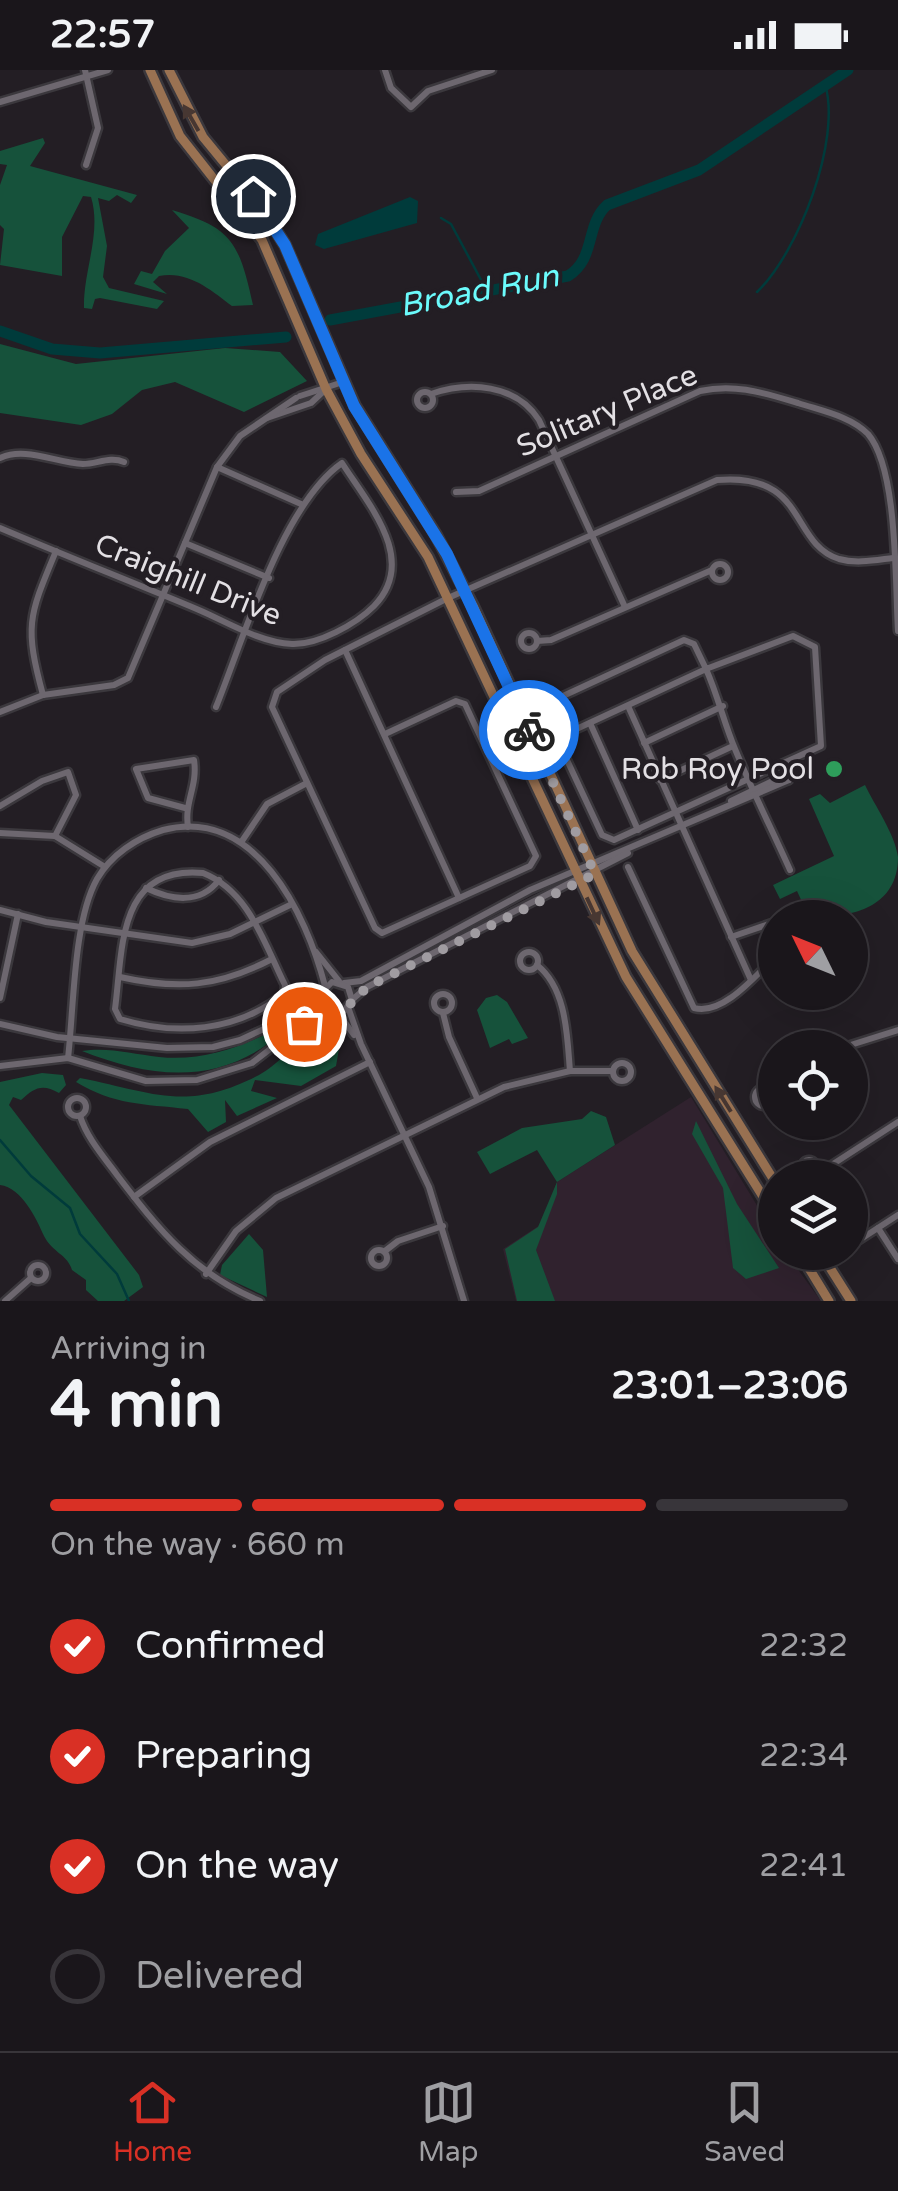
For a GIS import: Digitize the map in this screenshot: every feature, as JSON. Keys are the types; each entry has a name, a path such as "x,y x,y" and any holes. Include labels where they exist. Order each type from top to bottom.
{"main road":[{"path":"150,70 180,136 262,240 326,389 361,454 428,557 579,881 644,1010 758,1189"},
{"path":"169,70 202,137 282,239 343,382 465,590 590,864 656,994 761,1160"},
{"path":"831,1270 851,1301"},
{"path":"810,1271 829,1301"}],"street":[{"path":"0,102 86,73 108,70"},
{"path":"385,70 391,88 412,107 428,92 492,70"},
{"path":"86,73 98,134 86,166"},
{"path":"295,399 295,394 343,382"},
{"name":"Solitary Place","path":"456,492 479,491 700,391 733,387 780,397 842,417 875,442 888,478 898,631"},
{"path":"431,394 486,388 514,395 534,412 626,606"},
{"path":"267,418 311,403 326,389"},
{"path":"0,712 43,695 114,685 128,678 217,468 240,436 309,392"},
{"path":"0,458 16,454 78,464 116,458 124,462"},
{"name":"Craighill Drive","path":"0,528 279,642 313,640 362,616 383,594 392,565 388,538 342,463 302,504"},
{"path":"216,707 302,504 217,468"},
{"path":"385,734 452,702 466,704 535,853 530,866 386,933 376,931 272,700 305,671 448,598 696,486 738,479 768,487 784,498 816,543 830,555 856,562 894,558"},
{"path":"185,543 269,578"},
{"path":"43,695 28,634 32,610 56,551"},
{"path":"537,641 551,640 712,570"},
{"path":"557,738 706,669 793,636 816,647 821,746 749,780 614,840 602,836 544,713 550,702 684,640 694,644 706,669 723,706 733,746 749,780 755,792 790,870"},
{"path":"345,650 460,899"},
{"path":"628,706 751,980"},
{"path":"644,743 723,706"},
{"path":"590,723 638,830"},
{"path":"660,780 733,746"},
{"path":"185,808 148,798 136,769 194,760 198,782 185,808 188,827"},
{"path":"0,806 42,781 68,772 76,795 55,836"},
{"path":"242,841 267,804 308,783"},
{"path":"325,986 361,980 465,922 755,792"},
{"path":"0,1024 70,1038 167,1048 213,1047 240,1040 304,1010 325,986 312,947 271,870 242,841 188,827 152,834 128,846 105,867 90,896 84,927 70,1038 68,1058"},
{"path":"0,833 55,836 105,867"},
{"path":"0,1066 68,1058 146,1081 197,1080 252,1063 313,1016 335,1013 367,987 595,874 643,844"},
{"path":"628,867 694,1008 702,1010 718,1003 758,974"},
{"path":"182,872 202,873 220,880 236,893 254,924 284,994 232,1021 198,1029 168,1030 120,1019 115,1013 130,911 146,888 162,877 182,872"},
{"path":"146,888 183,898 207,892 220,880"},
{"path":"0,910 192,943 254,924 290,905"},
{"path":"0,998 18,914"},
{"path":"731,937 758,928"},
{"path":"312,947 342,983 360,1044"},
{"path":"120,977 167,987 194,987 237,976 272,959"},
{"path":"537,965 549,976 559,1000 570,1071"},
{"path":"320,996 322,1006 335,1013 360,1044 405,1134 443,1226 464,1301"},
{"path":"443,1012 449,1038 477,1098"},
{"path":"868,1039 898,1030"},
{"path":"134,1197 210,1142 370,1062"},
{"path":"206,1274 236,1230 266,1204 477,1098 570,1071 613,1071"},
{"path":"80,1116 134,1197 175,1248 206,1274 260,1301"},
{"path":"839,1160 898,1122"},
{"path":"868,1234 898,1215"},
{"path":"384,1251 398,1241 443,1226"},
{"path":"878,1228 898,1259"},
{"path":"5,1301 31,1278"}],"shaded area":[{"path":"43,138 45,143 30,166 137,195 131,203 117,195 109,201 98,198 107,246 103,277 109,288 164,301 157,309 100,298 95,299 92,309 84,308 94,224 91,197 83,196 62,237 62,276 0,265 4,229 0,225 0,185 7,165 0,164 0,151"},
{"path":"410,197 418,201 417,223 324,249 315,245 318,234"},
{"path":"172,210 208,224 230,241 243,267 253,305 232,306 180,276 159,276 153,282 167,294 134,284 141,271 152,274 165,251 189,228"},
{"path":"0,344 76,364 225,348 280,352 307,381 244,412 175,382 142,390 112,414 81,425 0,413"},
{"path":"865,785 893,839 898,857 896,875 890,888 868,907 868,900 801,900 797,891 780,899 773,885 834,856 809,799 820,794 830,803"},
{"path":"497,995 507,1002 528,1038 512,1044 509,1039 490,1048 477,1010 486,998"},
{"path":"311,1009 259,1050 210,1069 160,1072 82,1051 200,1056 239,1046"},
{"path":"315,1034 325,1036 339,1049 336,1066 301,1086 255,1080 251,1091 277,1098 237,1116 225,1100 226,1122 208,1132 188,1109 116,1099 76,1082 80,1078 170,1096 211,1093 259,1075"},
{"path":"42,1073 63,1075 66,1085 59,1093 43,1088 21,1100 13,1097 9,1105 139,1275 143,1287 124,1301 98,1301 86,1290 86,1280 47,1241 21,1198 0,1185 0,1082"},
{"path":"691,1097 758,1207 758,1270 798,1270 821,1301 516,1301 503,1249 540,1225 557,1182"},
{"path":"591,1111 606,1117 615,1145 557,1182 537,1150 490,1174 477,1152 522,1128 582,1119"},
{"path":"696,1121 737,1204 758,1236 758,1270 773,1270 746,1279 733,1268 723,1188 692,1134"},
{"path":"557,1182 557,1194 536,1250 555,1301 517,1301 505,1249 538,1227"},
{"path":"249,1234 263,1250 267,1297 220,1275 222,1265"}],"waterway":[{"name":"Broad Run","path":"330,320 568,276 583,261 596,222 607,205 699,170 848,70"},
{"path":"757,292 787,251 813,194 827,135 829,107 825,84"},
{"path":"441,218 451,224 487,291"},
{"name":"Broad Run","path":"0,331 52,349 100,353 286,337"},
{"path":"0,1140 31,1176 70,1208 80,1234 117,1274 129,1301"}],"way so far":[{"path":"304,1024 321,1012 342,1012 367,987 595,874 529,730"}],"place":[{"name":"Rob Roy Pool","path":"834,769"}],"route":[{"path":"253,196 285,245 333,362 368,432 447,554 529,730"}]}
